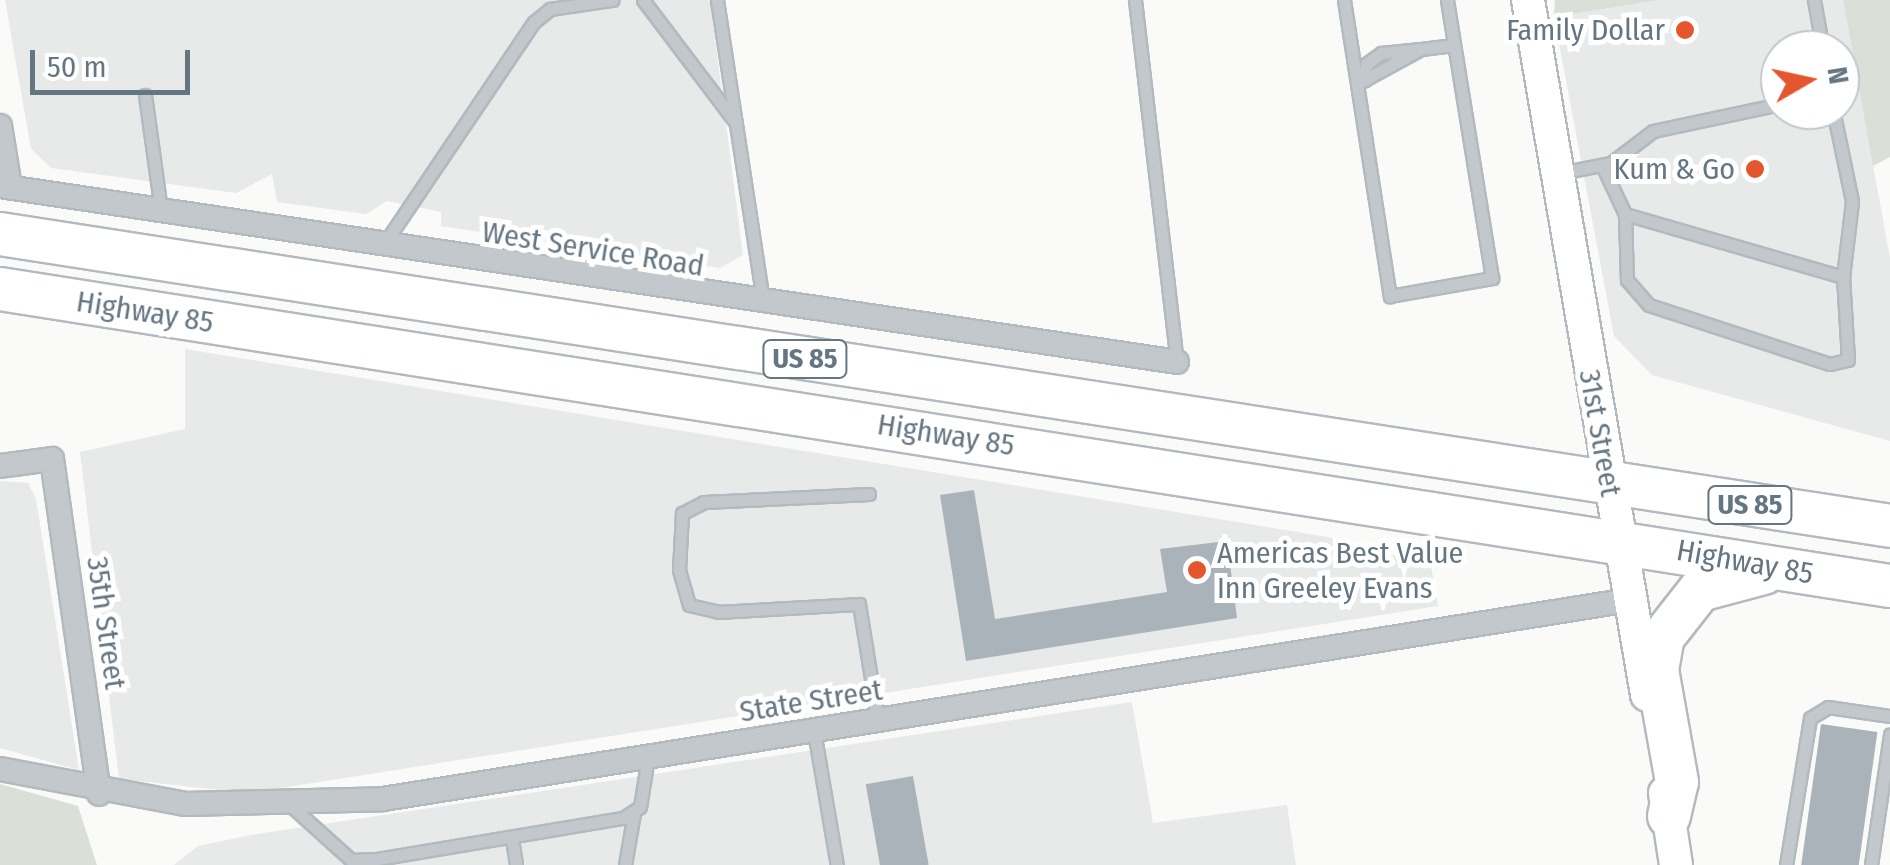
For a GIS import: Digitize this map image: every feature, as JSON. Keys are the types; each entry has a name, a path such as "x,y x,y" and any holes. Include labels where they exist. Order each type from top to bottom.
{"highway":[{"name":"Highway 85","path":"0,234 1890,526"},
{"name":"Highway 85","path":"0,289 1618,539 1782,571 1890,586"},
{"path":"1669,816 1677,782 1657,670 1670,620 1700,590 1782,571"}],"main road":[{"name":"31st Street","path":"1528,0 1676,865"}],"street":[{"path":"0,126 5,187"},
{"name":"West Service Road","path":"5,187 763,305 1177,362"},
{"name":"35th Street","path":"0,466 52,459 100,794"},
{"name":"State Street","path":"0,769 100,794 290,806 648,757 1630,600"}],"lane":[{"path":"382,246 534,22 550,8 612,0"},
{"path":"642,0 736,123"},
{"path":"718,0 763,305"},
{"path":"1135,0 1177,362"},
{"path":"1344,0 1361,82 1390,296 1492,278 1447,0"},
{"path":"1814,0 1819,30"},
{"path":"1361,82 1366,64 1382,53 1454,45"},
{"path":"1361,82 1421,49"},
{"path":"144,95 160,210"},
{"path":"1556,174 1602,165 1654,131 1760,108"},
{"path":"1602,165 1626,214 1626,280 1649,306 1830,364 1853,351 1842,277 1852,201 1837,130"},
{"path":"1626,214 1842,277"},
{"path":"869,494 704,502 682,514 679,570 689,605 719,612 859,604 878,721"},
{"path":"1786,865 1796,842 1806,781 1810,718 1828,707 1890,716"},
{"path":"814,731 837,865"},
{"path":"1859,851 1872,859 1882,793 1880,759 1890,734"},
{"path":"624,865 648,757"},
{"path":"1868,791 1882,793"},
{"path":"290,806 352,863 512,838 634,813"},
{"path":"1864,820 1878,822"},
{"path":"512,838 516,865"}],"shaded area":[{"path":"5,0 710,0 743,255 720,268 441,226 441,212 387,201 366,214 277,202 272,174 236,193 51,168 31,149"},
{"path":"1555,0 1659,0 1554,17"},
{"path":"1659,0 1843,0 1848,30 1760,30 1760,130 1860,130 1860,93 1890,258 1890,441 1652,375 1614,336 1554,17"},
{"path":"1843,0 1890,0 1890,157 1873,166 1860,94 1860,30 1848,30"},
{"path":"185,349 1328,537 1431,566 1438,606 249,793 119,779 80,452 185,429"},
{"path":"0,481 28,483 36,499 79,770 0,748"},
{"path":"1132,702 1153,823 1287,805 1296,865 174,865 198,846 251,835"},
{"path":"0,784 78,806 97,865 0,865"}],"building":[{"name":"Americas Best Value Inn Greeley Evans","path":"974,490 995,619 1167,592 1160,549 1227,541 1237,618 966,661 940,495"},
{"path":"1821,724 1877,732 1859,865 1801,865"},
{"path":"913,776 929,865 880,865 866,784"}],"place":[{"name":"Family Dollar","path":"1685,30"},
{"name":"Kum & Go","path":"1755,169"},
{"name":"Americas Best Value Inn Greeley Evans","path":"1197,570"}]}
